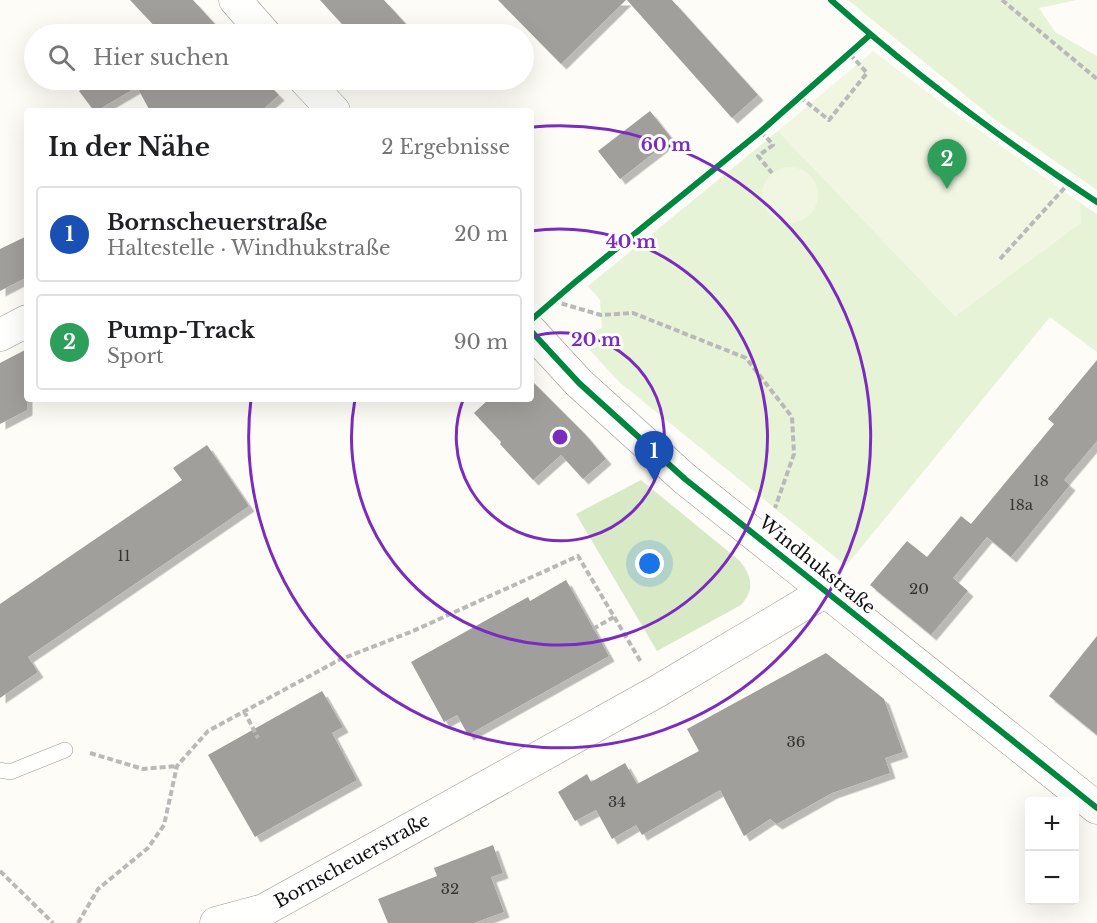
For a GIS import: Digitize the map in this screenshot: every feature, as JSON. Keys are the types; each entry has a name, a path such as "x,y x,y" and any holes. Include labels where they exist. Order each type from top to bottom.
{"street":[{"path":"235,0 256,24"},
{"path":"314,90 331,108"},
{"path":"0,335 24,323"},
{"name":"Windhukstraße","path":"534,334 588,392 686,479 1097,808"},
{"name":"Bornscheuerstraße","path":"216,923 264,910 658,691 826,591"}],"lane":[{"path":"0,770 10,772 65,750"}],"path":[{"path":"1002,0 1097,79"},
{"path":"800,97 829,120 867,73 849,53"},
{"path":"760,132 773,145 758,156 772,173"},
{"path":"1000,259 1068,184"},
{"path":"553,301 602,315 633,313 746,358 792,417 794,454 776,505 756,535"},
{"path":"78,923 98,889 148,848 164,825 177,766 208,730 339,660 414,631 578,556 638,658"},
{"path":"593,629 614,617"},
{"path":"244,711 258,738"},
{"path":"65,750 82,750 143,769 177,766"},
{"path":"0,871 53,923"}],"green space":[{"path":"848,0 1077,0 1039,8 1055,32 1097,56 1097,190 998,122"},
{"path":"873,51 1080,203 1081,223 955,316 778,131"},
{"path":"778,131 955,316 1080,223 1080,203 1097,214 1097,352 1050,317 846,566 618,381 580,339 602,328 600,300 588,286"},
{"path":"785,167 795,167 810,175 816,184 818,195 816,206 810,215 795,223 785,223 774,218 767,211 762,200 762,190 767,179 774,172"},
{"path":"641,480 740,561 747,572 750,583 748,594 741,605 657,651 576,514"}],"building":[{"path":"130,0 193,0 215,24 153,24"},
{"path":"320,0 384,0 406,24 342,24"},
{"path":"498,0 626,0 561,64 534,37 534,24 522,24"},
{"path":"627,0 672,0 758,95 732,118"},
{"path":"132,90 101,108 92,108 79,91"},
{"path":"139,90 274,90 279,95 264,108 148,108"},
{"path":"650,111 672,139 620,179 598,151"},
{"path":"24,237 24,279 0,291 0,249"},
{"path":"24,351 24,402 27,402 27,410 0,424 0,363"},
{"path":"1097,360 1097,441 1064,480 1070,485 1011,557 987,537 953,578 968,591 931,635 870,585 907,541 927,557 961,516 971,524 1054,424 1048,419"},
{"path":"534,383 585,434 606,459 583,479 561,455 533,480 474,413 486,402 534,402"},
{"path":"207,445 249,506 28,657 38,672 0,698 0,604 182,480 173,468"},
{"path":"566,580 609,656 468,735 457,715 444,722 411,662 528,597 530,601"},
{"path":"1097,636 1097,735 1049,696"},
{"path":"826,653 884,699 903,752 885,758 890,773 832,793 777,824 770,819 744,836 720,790 642,835 636,825 612,839 596,810 575,821 558,792 587,774 591,782 625,763 637,784 699,751 687,729"},
{"path":"322,691 343,727 332,733 357,780 255,837 208,755"},
{"path":"493,845 503,873 491,877 504,912 474,923 388,923 378,899 437,876 434,868"}],"cycle path":[{"path":"831,0 960,106 1097,202"},
{"path":"534,317 760,132 870,35"},
{"path":"534,334 579,383 685,479 1097,808"}],"place":[{"name":"Pump-Track","path":"947,189"},
{"name":"Bornscheuerstraße","path":"654,481"}]}
